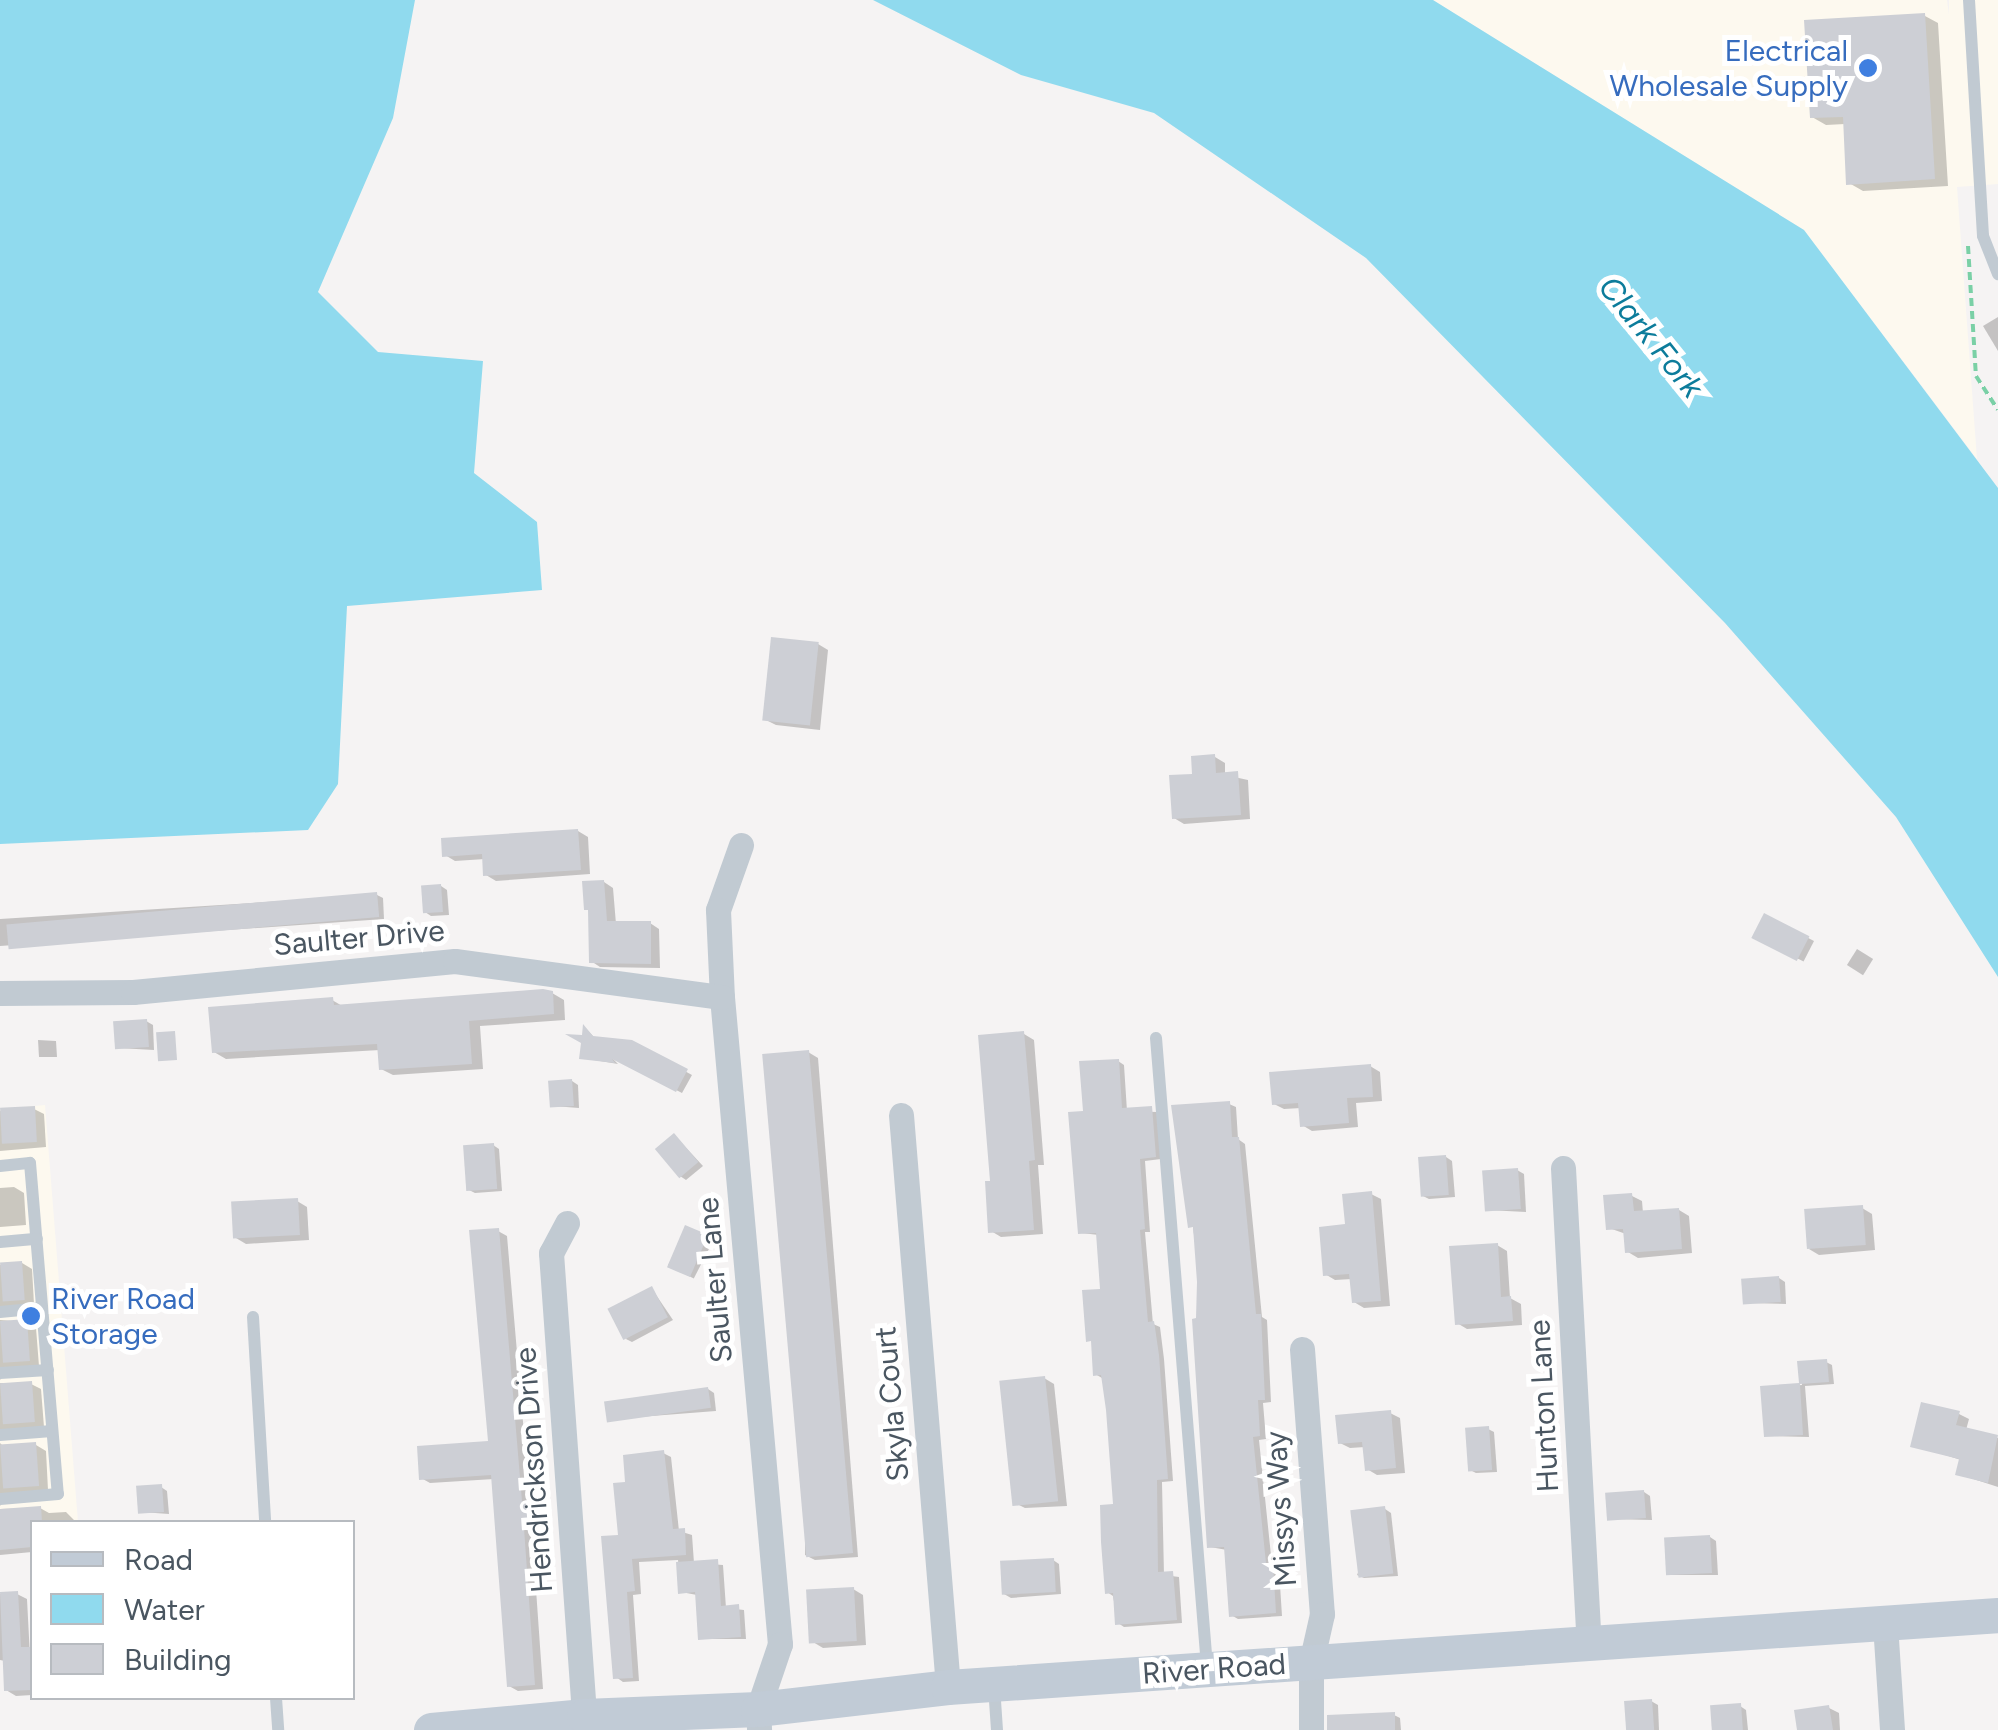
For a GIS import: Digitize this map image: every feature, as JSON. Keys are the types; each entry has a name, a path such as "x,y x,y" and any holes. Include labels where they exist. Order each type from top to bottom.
{"street":[{"name":"Saulter Lane","path":"741,845 718,910 722,997 780,1644 758,1720"},
{"name":"Saulter Drive","path":"0,993 133,992 455,960 722,997"},
{"name":"Skyla Court","path":"900,1116 948,1687"},
{"name":"Hunton Lane","path":"1562,1168 1589,1641"},
{"name":"Hendrickson Drive","path":"568,1223 552,1253 584,1716"},
{"name":"Missys Way","path":"1302,1349 1322,1614 1311,1663 1311,1730"},
{"name":"River Road","path":"430,1730 528,1726 584,1716 758,1720 948,1687 1998,1616"},
{"path":"1885,1624 1892,1730"}],"lane":[{"path":"1969,0 1983,236 1998,274"},
{"path":"1156,1038 1207,1670"},
{"path":"0,1166 30,1163 58,1494 0,1499"},
{"path":"0,1242 37,1239"},
{"path":"0,1312 42,1308"},
{"path":"253,1317 266,1520"},
{"path":"0,1373 48,1370"},
{"path":"0,1435 52,1431"},
{"path":"994,1684 997,1730"},
{"path":"276,1700 278,1730"}],"path":[{"path":"1967,238 1976,376 1998,410"}],"shaded area":[{"path":"1433,0 1947,0 1949,15 1949,0 1998,0 1998,184 1957,187 1977,459 1804,230"},
{"name":"River Road Storage","path":"45,1105 78,1520 30,1520 30,1547 0,1550 0,1109"}],"water":[{"path":"0,0 415,0 393,118 318,292 378,352 483,361 474,473 537,522 542,590 347,606 338,784 308,830 0,844"},
{"name":"Clark Fork","path":"873,0 1433,0 1804,230 1998,488 1998,977 1896,817 1725,623 1366,258 1154,113 1021,75"}],"building":[{"name":"Electrical Wholesale Supply","path":"1925,13 1935,179 1846,185 1843,117 1810,118 1804,20"},
{"path":"771,637 819,642 810,726 762,721"},
{"path":"1215,754 1216,773 1238,771 1241,815 1172,819 1169,775 1192,774 1191,756"},
{"path":"578,829 581,870 483,876 482,854 442,857 441,838"},
{"path":"604,880 607,921 651,921 651,964 589,963 588,910 584,910 582,881"},
{"path":"441,884 443,912 423,913 421,885"},
{"path":"377,892 379,917 9,949 6,924"},
{"path":"1764,913 1809,936 1797,961 1751,938"},
{"path":"553,991 554,1014 469,1021 472,1064 379,1070 377,1044 212,1053 208,1007 333,997 334,1005"},
{"path":"147,1019 149,1047 115,1049 113,1021"},
{"path":"583,1024 593,1036 632,1040 688,1069 676,1092 612,1059 615,1063 579,1059 581,1043 565,1034 582,1035"},
{"path":"175,1031 177,1060 158,1061 156,1032"},
{"path":"1024,1031 1035,1160 1029,1161 1034,1230 988,1233 985,1181 990,1181 978,1035"},
{"path":"809,1050 853,1553 806,1557 762,1054"},
{"path":"1119,1059 1122,1108 1152,1106 1156,1157 1140,1159 1145,1229 1140,1230 1148,1322 1154,1321 1159,1355 1168,1479 1157,1480 1158,1572 1173,1571 1177,1620 1115,1625 1113,1593 1105,1594 1101,1542 1100,1505 1113,1504 1106,1410 1101,1375 1093,1376 1091,1341 1086,1342 1082,1290 1100,1289 1096,1233 1078,1234 1068,1112 1083,1111 1079,1061"},
{"path":"1371,1064 1373,1097 1347,1098 1349,1123 1300,1127 1298,1103 1272,1105 1269,1072"},
{"path":"572,1079 574,1106 550,1108 548,1081"},
{"path":"1230,1101 1232,1137 1239,1137 1256,1314 1261,1314 1265,1400 1258,1400 1260,1436 1253,1437 1266,1563 1273,1563 1276,1613 1229,1617 1224,1547 1207,1548 1192,1319 1196,1318 1197,1282 1193,1227 1188,1228 1171,1105"},
{"path":"35,1106 37,1142 2,1144 0,1108"},
{"path":"674,1133 698,1162 679,1178 655,1149"},
{"path":"494,1143 497,1189 466,1191 463,1145"},
{"path":"1446,1155 1449,1195 1421,1197 1418,1157"},
{"path":"1518,1168 1521,1209 1485,1211 1482,1171"},
{"path":"1372,1191 1381,1301 1352,1303 1349,1274 1323,1276 1319,1227 1345,1224 1342,1194"},
{"path":"1632,1193 1634,1211 1679,1208 1682,1249 1625,1253 1623,1229 1606,1230 1603,1195"},
{"path":"298,1198 300,1235 233,1238 231,1202"},
{"path":"1863,1205 1866,1245 1807,1249 1804,1209"},
{"path":"685,1225 708,1235 690,1277 667,1267"},
{"path":"499,1228 522,1501 539,1500 541,1527 524,1528 535,1685 507,1687 491,1475 419,1480 417,1446 488,1441 469,1230"},
{"path":"1498,1243 1501,1297 1511,1296 1513,1321 1455,1325 1449,1246"},
{"path":"22,1261 25,1300 3,1301 0,1263"},
{"path":"1779,1276 1781,1302 1743,1305 1741,1279"},
{"path":"652,1286 668,1317 623,1340 607,1309"},
{"path":"27,1319 30,1361 3,1363 0,1321"},
{"path":"1827,1359 1829,1382 1800,1384 1803,1435 1764,1437 1760,1386 1799,1383 1797,1361"},
{"path":"1045,1376 1058,1501 1012,1506 999,1381"},
{"path":"32,1381 35,1422 3,1424 0,1383"},
{"path":"708,1387 711,1408 607,1422 604,1402"},
{"path":"1921,1402 1960,1411 1956,1425 1998,1435 1988,1483 1955,1475 1959,1459 1910,1447"},
{"path":"1391,1410 1396,1468 1365,1471 1362,1442 1338,1444 1335,1415"},
{"path":"1489,1426 1492,1470 1468,1472 1465,1428"},
{"path":"36,1442 39,1486 3,1488 0,1445"},
{"path":"664,1450 673,1529 685,1528 686,1555 632,1559 635,1591 627,1592 633,1678 613,1679 601,1536 618,1535 613,1483 625,1482 623,1455"},
{"path":"162,1484 164,1512 138,1514 136,1486"},
{"path":"1644,1490 1646,1518 1607,1521 1605,1493"},
{"path":"41,1506 42,1520 30,1520 30,1547 0,1550 0,1509"},
{"path":"1385,1506 1393,1573 1359,1578 1350,1510"},
{"path":"1710,1535 1712,1573 1666,1575 1664,1537"},
{"path":"1054,1558 1056,1592 1002,1595 1000,1561"},
{"path":"718,1559 721,1606 739,1604 741,1637 698,1640 695,1592 678,1594 676,1562"},
{"path":"854,1587 857,1641 809,1643 806,1590"},
{"path":"18,1591 21,1647 30,1647 30,1690 4,1691 0,1592"},
{"path":"1652,1699 1654,1730 1626,1730 1624,1701"},
{"path":"1741,1703 1743,1730 1712,1730 1710,1705"},
{"path":"1829,1705 1833,1730 1797,1730 1794,1710"},
{"path":"1395,1712 1395,1730 1327,1730 1327,1715"}],"place":[{"name":"Electrical Wholesale Supply","path":"1868,68"},
{"name":"River Road Storage","path":"31,1316"}]}
